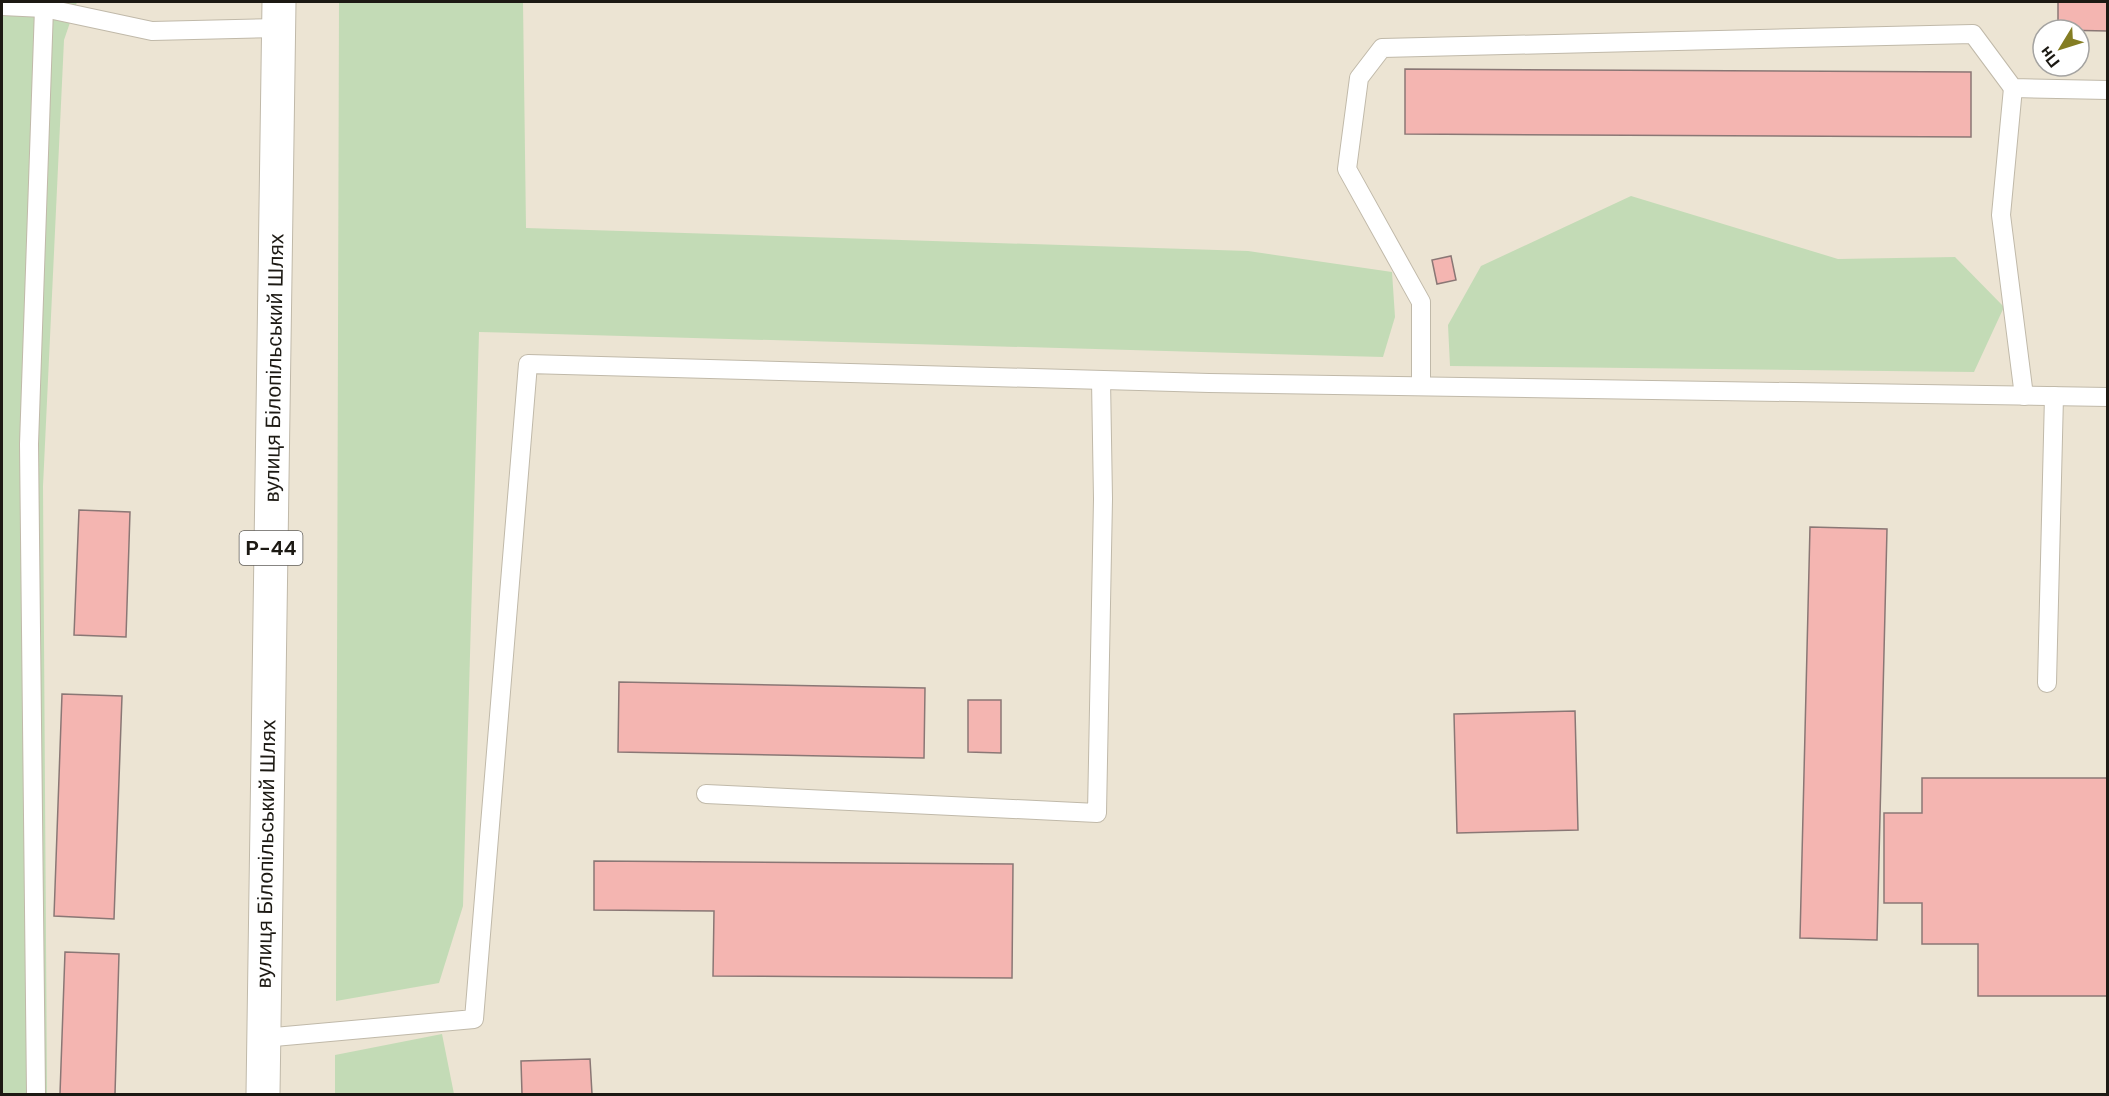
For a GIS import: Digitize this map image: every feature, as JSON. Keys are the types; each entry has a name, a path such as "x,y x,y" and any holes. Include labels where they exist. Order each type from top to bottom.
{"main road":[{"name":"вулиця Білопільський Шлях","path":"263,1095 280,15"}],"lane":[{"path":"2,6 44,8 152,31 280,15"},
{"path":"36,1095 29,444 44,8"},
{"path":"1421,386 1421,302 1347,170 1359,78 1382,48 1974,33 2013,88 2001,215 2024,396"},
{"path":"2013,88 2108,90"},
{"path":"263,1038 474,1019 528,364 1101,380 2108,397"},
{"path":"706,794 1097,813 1103,499 1101,380"},
{"path":"2047,683 2054,396"}],"green space":[{"path":"2,2 77,2 64,40 43,486 47,1094 2,1094"},
{"path":"339,2 523,2 526,228 1248,251 1392,272 1395,317 1383,357 479,332 463,906 439,983 336,1001"},
{"path":"1631,196 1838,259 1955,257 2004,307 1974,372 1450,366 1448,325 1481,266"},
{"path":"442,1034 454,1094 335,1094 335,1055"}],"building":[{"path":"2058,2 2108,2 2108,31 2091,31 2091,18 2058,18"},
{"path":"1405,69 1971,72 1971,137 1405,134"},
{"path":"1451,256 1456,280 1437,284 1432,260"},
{"path":"79,510 130,512 126,637 74,635"},
{"path":"1810,527 1887,529 1877,940 1800,938"},
{"path":"619,682 925,688 924,758 618,752"},
{"path":"62,694 122,696 114,919 54,916"},
{"path":"968,700 1001,700 1001,753 968,752"},
{"path":"1575,711 1578,830 1457,833 1454,714"},
{"path":"1922,778 2108,778 2108,996 1978,996 1978,944 1922,944 1922,903 1884,903 1884,813 1922,813"},
{"path":"594,861 1013,864 1012,978 713,976 714,911 594,910"},
{"path":"65,952 119,954 115,1094 60,1094"},
{"path":"590,1059 592,1094 522,1094 521,1061"}]}
